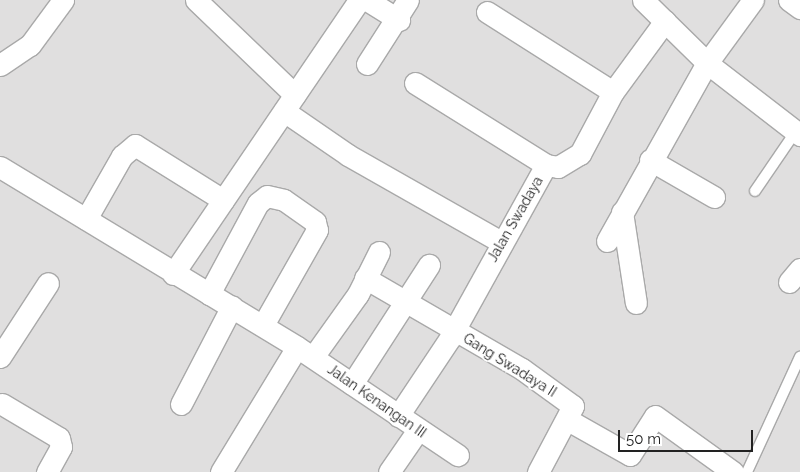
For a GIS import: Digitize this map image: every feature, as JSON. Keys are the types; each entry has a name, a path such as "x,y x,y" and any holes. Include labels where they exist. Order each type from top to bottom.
{"street":[{"path":"0,65 40,33 63,0"},
{"path":"196,0 289,103 348,155 501,242"},
{"path":"173,274 359,0"},
{"path":"367,0 399,20"},
{"path":"367,64 399,20 408,0"},
{"path":"643,0 707,63 798,133"},
{"path":"607,241 650,160 707,63 753,0"},
{"path":"789,0 800,8"},
{"path":"487,12 613,92"},
{"name":"Jalan Swadaya","path":"398,416 455,330 501,242 546,165 570,164 580,154 613,92 665,21"},
{"path":"416,83 546,165"},
{"path":"86,219 122,156 135,145 222,200"},
{"path":"650,160 714,197"},
{"name":"Jalan Kenangan III","path":"0,167 173,274 263,325 458,455"},
{"path":"209,294 258,204 267,196 284,200 315,222 317,230 263,325"},
{"path":"622,212 636,303"},
{"path":"221,472 305,352 365,278 379,252"},
{"path":"352,384 429,265"},
{"path":"365,278 405,304 455,330"},
{"path":"0,357 48,283"},
{"path":"181,404 232,306"},
{"name":"Gang Swadaya II","path":"455,330 534,376 574,406 568,420"},
{"path":"2,404 59,438 61,447 47,472"},
{"path":"538,472 568,420 630,455 655,416 732,472"},
{"path":"389,472 418,430"}],"lane":[{"path":"755,191 798,133"},
{"path":"747,472 800,357"}],"shaded area":[{"path":"0,0 800,0 800,472 0,472"}]}
